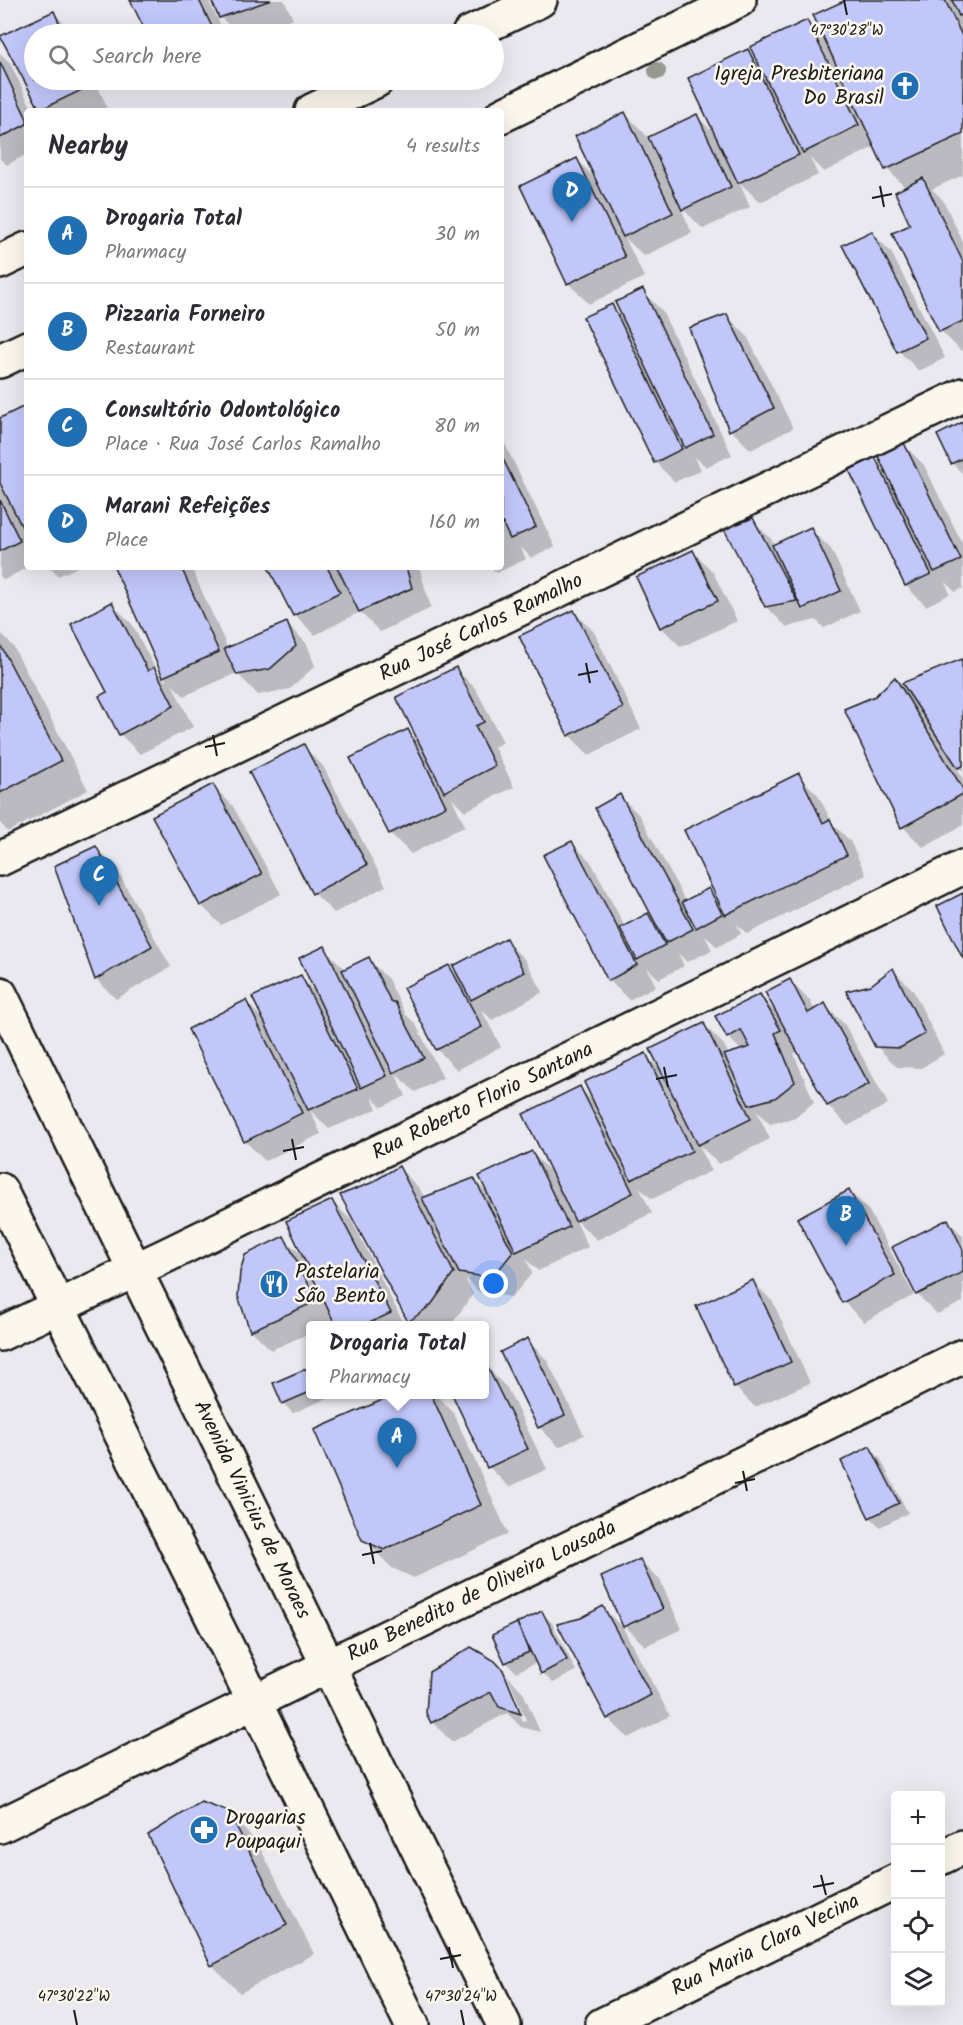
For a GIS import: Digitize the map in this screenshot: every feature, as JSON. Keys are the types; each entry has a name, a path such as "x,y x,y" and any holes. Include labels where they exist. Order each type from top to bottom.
{"street":[{"path":"490,24 540,0"},
{"path":"504,115 739,0"},
{"path":"318,108 355,90"},
{"path":"0,262 24,250"},
{"path":"0,361 24,349"},
{"name":"Rua José Carlos Ramalho","path":"0,859 963,396"},
{"name":"Rua Roberto Florio Santana","path":"0,1334 963,867"},
{"name":"Avenida Vinicius de Moraes","path":"0,994 504,2025"},
{"path":"0,1190 412,2025"},
{"name":"Rua Benedito de Oliveira Lousada","path":"0,1826 963,1356"},
{"path":"945,1856 963,1847"},
{"name":"Rua Maria Clara Vecina","path":"602,2025 891,1883"}],"building":[{"path":"130,0 199,0 211,24 142,24"},
{"path":"211,0 271,0 219,18"},
{"name":"Igreja Presbiteriana Do Brasil","path":"846,0 945,0 963,38 963,134 885,170 813,15"},
{"path":"952,0 963,0 963,14 959,16"},
{"path":"54,11 60,24 26,24"},
{"path":"807,20 859,125 803,153 750,47"},
{"path":"24,25 24,80 0,36"},
{"path":"748,49 799,155 738,183 688,78"},
{"path":"0,62 24,113 24,126 0,138"},
{"path":"29,90 82,90 44,108 39,108"},
{"path":"625,112 673,213 623,237 575,136"},
{"path":"697,114 731,187 682,210 648,137"},
{"path":"577,158 625,257 567,284 520,186"},
{"path":"923,178 963,262 963,321 939,332 892,233 910,225 895,192"},
{"path":"872,231 926,338 897,352 842,245"},
{"path":"643,289 713,434 685,448 615,302"},
{"path":"612,304 682,449 654,463 583,317"},
{"path":"727,314 774,408 729,431 689,328"},
{"path":"24,406 24,531 0,483 0,418"},
{"path":"963,422 963,458 951,464 937,435"},
{"path":"904,443 961,560 934,572 878,456"},
{"path":"875,457 931,574 905,586 849,470"},
{"path":"504,461 536,527 510,539 504,526"},
{"path":"0,500 20,541 0,551"},
{"path":"753,518 797,601 765,607 724,529"},
{"path":"811,527 841,591 802,609 772,545"},
{"path":"693,550 718,601 660,628 636,577"},
{"path":"115,570 182,570 219,652 163,677"},
{"path":"270,570 329,570 340,592 293,616"},
{"path":"338,570 407,570 412,588 359,612"},
{"path":"112,602 148,671 154,667 174,706 119,735 99,696 107,692 71,624"},
{"path":"574,610 623,708 568,736 519,636"},
{"path":"287,622 296,646 270,669 237,675 224,649"},
{"path":"0,644 61,761 0,793"},
{"path":"962,659 963,766 958,768 902,683"},
{"path":"456,667 484,722 475,726 495,766 444,792 396,697"},
{"path":"895,677 963,789 963,794 901,828 844,709 875,696"},
{"path":"408,729 446,806 389,834 350,758"},
{"path":"304,744 367,865 312,894 249,772"},
{"path":"799,773 823,823 830,819 847,855 725,915 684,830"},
{"path":"213,784 262,874 200,906 152,816"},
{"path":"620,794 693,929 666,943 595,808"},
{"path":"572,841 637,965 608,981 543,855"},
{"path":"96,846 152,946 95,980 54,866"},
{"path":"709,888 722,914 696,928 682,902"},
{"path":"963,893 963,959 937,906"},
{"path":"648,913 665,945 637,960 620,928"},
{"path":"506,938 524,972 471,1000 453,966"},
{"path":"325,946 387,1076 361,1088 299,958"},
{"path":"369,957 391,1002 395,1002 424,1058 393,1073 342,970"},
{"path":"449,965 482,1027 436,1050 403,988"},
{"path":"893,968 925,1034 900,1048 875,1047 846,991 871,985"},
{"path":"301,975 358,1089 308,1110 252,997"},
{"path":"790,979 808,1013 825,1003 869,1084 827,1106 765,992"},
{"path":"760,994 781,1030 775,1033 795,1082 775,1098 749,1105 724,1055 750,1047 741,1030 727,1038 715,1016"},
{"path":"246,1000 302,1113 244,1142 188,1029"},
{"path":"704,1023 751,1119 698,1145 650,1049"},
{"path":"646,1053 692,1151 631,1180 584,1082"},
{"path":"580,1086 633,1193 575,1221 523,1114"},
{"path":"532,1151 569,1227 516,1252 479,1176"},
{"path":"399,1166 454,1273 431,1305 409,1321 340,1195 371,1183"},
{"path":"474,1178 513,1252 492,1278 459,1273 422,1198"},
{"path":"849,1190 895,1275 842,1303 797,1218"},
{"path":"332,1200 391,1313 374,1321 334,1321 286,1221"},
{"path":"948,1219 963,1250 963,1272 916,1295 892,1247"},
{"name":"Pastelaria São Bento","path":"284,1236 317,1301 250,1331 238,1296 240,1272 245,1255"},
{"path":"753,1280 791,1362 734,1388 696,1306"},
{"path":"528,1338 565,1415 538,1428 500,1352"},
{"path":"306,1369 306,1394 282,1404 273,1383"},
{"path":"489,1370 528,1449 487,1468 454,1399 489,1399"},
{"path":"385,1399 433,1399 481,1505 384,1550 362,1540 314,1430"},
{"path":"870,1446 899,1503 869,1518 841,1461"},
{"path":"640,1559 663,1609 623,1627 601,1577"},
{"path":"603,1606 651,1695 607,1719 557,1624 581,1618"},
{"path":"542,1611 567,1660 541,1674 517,1623"},
{"path":"517,1623 529,1652 505,1663 492,1635"},
{"path":"471,1647 495,1661 503,1670 521,1714 499,1707 491,1692 431,1723 426,1713 429,1672"},
{"path":"201,1802 229,1812 287,1925 211,1966 148,1835"}],"place":[{"name":"Igreja Presbiteriana Do Brasil","path":"905,86"},
{"name":"Marani Refeições","path":"572,222"},
{"name":"Consultório Odontológico","path":"99,906"},
{"name":"Pizzaria Forneiro","path":"846,1246"},
{"name":"Pastelaria São Bento","path":"274,1284"},
{"name":"Drogaria Total","path":"397,1468"},
{"name":"Drogarias Poupaqui","path":"204,1830"}]}
